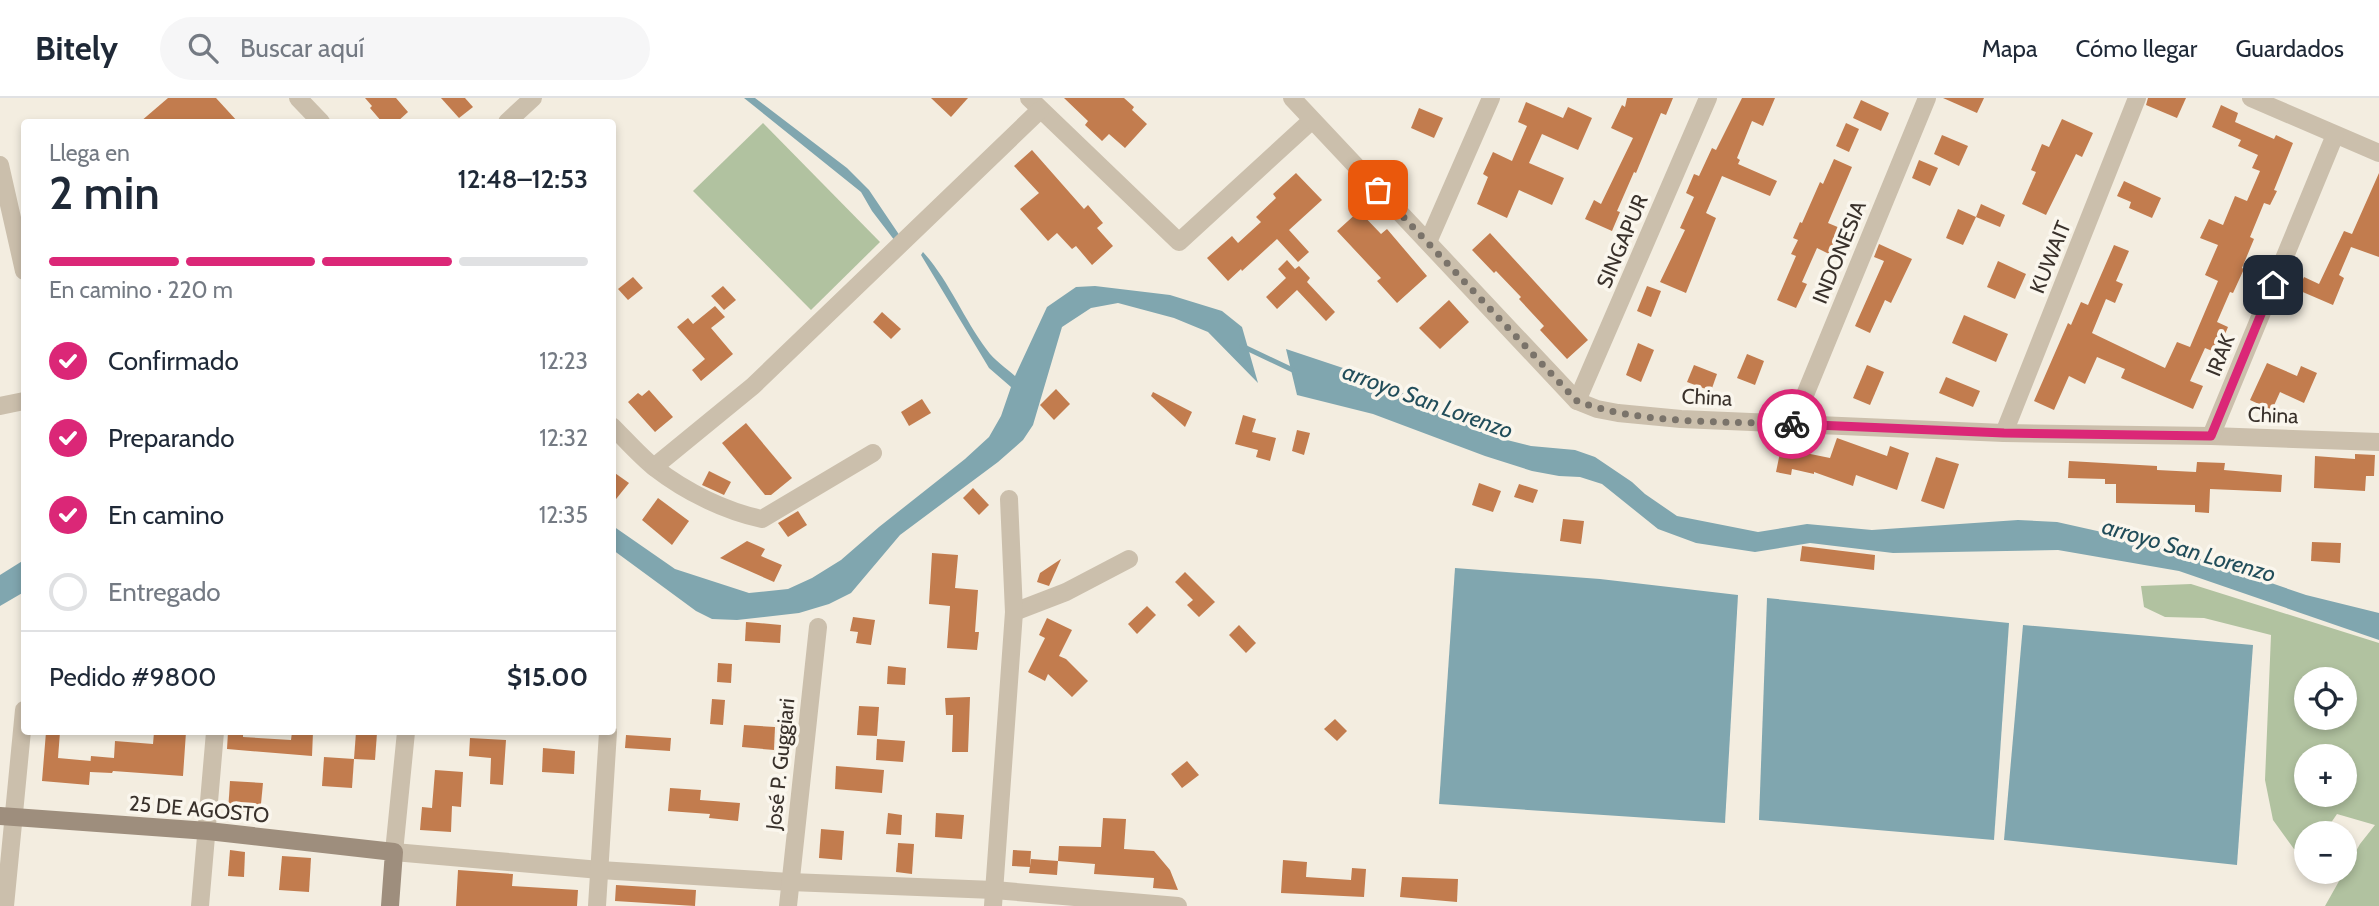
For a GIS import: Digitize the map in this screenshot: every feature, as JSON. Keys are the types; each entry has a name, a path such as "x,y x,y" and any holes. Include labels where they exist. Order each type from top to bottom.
{"main road":[{"name":"25 DE AGOSTO","path":"7,816 208,831 394,852"},
{"path":"390,906 394,852"}],"street":[{"path":"298,98 318,119"},
{"path":"510,119 533,98"},
{"path":"1292,98 1577,401"},
{"path":"1429,242 1491,98"},
{"name":"SINGAPUR","path":"1577,401 1708,98"},
{"name":"INDONESIA","path":"1794,424 1927,98"},
{"name":"KUWAIT","path":"2004,433 2137,98"},
{"path":"2251,98 2379,153"},
{"path":"654,467 753,386 1034,104 1179,242 1311,121"},
{"name":"IRAK","path":"2211,436 2334,135"},
{"path":"0,165 4,204 21,261"},
{"name":"China","path":"1577,401 1618,413 1681,419 2004,433 2379,442"},
{"path":"0,406 21,402"},
{"path":"616,430 654,467 707,499 739,514 762,519 873,453"},
{"path":"994,898 1014,612 1009,499"},
{"path":"1014,612 1066,592 1129,559"},
{"name":"José P. Guggiari","path":"788,906 818,626"},
{"path":"5,906 7,816 21,729"},
{"path":"200,906 215,735"},
{"path":"406,735 394,852 600,870 994,898 1178,906"},
{"path":"597,906 608,735"}],"green space":[{"path":"763,123 880,242 811,310 693,191"},
{"path":"2191,584 2379,643 2379,906 2325,906 2337,884 2357,884 2357,849 2375,825 2337,814 2332,821 2294,821 2294,849 2273,820 2265,780 2271,635 2204,618 2165,617 2144,607 2141,586"}],"water":[{"path":"744,98 755,98 847,168 869,190 900,236 895,241 861,192"},
{"path":"923,252 941,275 987,350 1015,376 1047,307 1076,287 1095,286 1170,295 1222,311 1242,327 1258,383 1208,332 1174,318 1118,303 1091,308 1062,327 1033,425 1023,440 998,462 900,535 851,593 829,604 799,613 737,620 712,619 696,611 616,552 616,528 675,569 749,593 788,589 841,560 989,437 1001,416 1011,387 989,368 921,255"},
{"path":"1286,349 1361,374 1499,438 1531,446 1575,450 1595,457 1677,516 1758,532 1807,524 1872,530 2018,520 2057,522 2160,545 2306,595 2379,613 2379,640 2179,571 2058,550 1893,553 1810,543 1755,552 1696,543 1658,529 1602,484 1580,477 1532,471 1373,414 1297,395"},
{"path":"21,562 21,594 0,606 0,575"},
{"path":"1455,568 1600,579 1738,595 1725,823 1439,804"},
{"path":"1767,598 2009,623 1994,840 1759,820"},
{"path":"2023,625 2253,645 2237,865 2004,840"}],"building":[{"path":"168,98 216,98 235,119 144,119"},
{"path":"365,98 396,98 408,112 400,119 379,119 370,108 372,106"},
{"path":"441,98 465,98 473,107 459,118"},
{"path":"931,98 968,98 951,117"},
{"path":"1064,98 1124,98 1147,124 1125,148 1109,134 1102,141 1085,125 1088,121"},
{"path":"1627,98 1673,98 1666,115 1661,113 1617,211 1620,212 1612,231 1585,219 1594,200 1601,204 1633,138 1611,128 1622,105 1625,107"},
{"path":"1742,98 1775,98 1763,126 1752,121 1737,158 1740,160 1738,164 1777,181 1770,196 1722,176 1706,213 1716,218 1686,293 1660,282 1685,230 1680,228 1694,197 1686,193 1694,174 1699,176 1712,148 1716,150"},
{"path":"1943,98 1984,98 1977,113"},
{"path":"2148,98 2186,98 2177,118 2146,105"},
{"path":"1861,100 1889,113 1881,131 1853,118"},
{"path":"1526,102 1563,118 1568,107 1592,118 1578,150 1542,134 1529,163 1564,178 1552,205 1519,190 1507,218 1477,204 1488,177 1483,174 1493,152 1512,161 1527,126 1518,122"},
{"path":"2221,105 2238,113 2235,122 2274,139 2276,135 2293,143 2274,190 2277,191 2270,205 2264,203 2250,237 2254,239 2242,268 2244,269 2217,322 2228,327 2217,353 2205,348 2190,381 2203,386 2193,409 2121,378 2125,369 2097,357 2085,384 2069,376 2054,410 2034,401 2068,323 2071,325 2081,302 2088,305 2114,245 2129,251 2116,281 2123,284 2115,303 2106,299 2092,333 2165,368 2177,342 2190,347 2218,281 2205,275 2218,245 2200,238 2209,219 2223,225 2235,196 2247,201 2260,171 2252,168 2258,155 2238,146 2241,140 2212,127"},
{"path":"1419,108 1443,118 1434,138 1411,128"},
{"path":"2062,119 2093,133 2082,157 2076,154 2046,215 2022,204 2036,172 2031,170 2042,144 2049,147"},
{"path":"1846,123 1859,129 1849,152 1836,146"},
{"path":"1942,135 1968,146 1959,166 1934,154"},
{"path":"1032,150 1084,209 1088,205 1103,223 1097,228 1113,246 1092,265 1076,246 1072,249 1057,233 1048,241 1020,209 1039,193 1014,166"},
{"path":"1834,159 1852,167 1828,223 1840,228 1829,254 1817,248 1802,282 1807,284 1796,308 1777,300 1796,256 1791,254 1798,240 1793,238"},
{"path":"1919,160 1938,168 1930,186 1912,178"},
{"path":"1296,173 1322,200 1289,230 1309,252 1298,262 1277,239 1228,281 1207,258 1232,236 1238,243 1261,222 1256,217 1276,198 1273,194"},
{"path":"2379,173 2379,257 2351,247 2339,275 2344,278 2333,305 2298,290 2304,277 2319,284 2344,231 2352,234"},
{"path":"2124,181 2161,198 2152,218 2129,208 2131,202 2117,196"},
{"path":"1981,204 2005,215 2000,227 1976,217"},
{"path":"1958,209 1976,217 1963,245 1946,238"},
{"path":"1359,211 1381,234 1387,229 1427,276 1397,303 1377,281 1381,278 1337,231"},
{"path":"1490,233 1588,340 1567,359 1540,330 1544,326 1519,299 1521,297 1472,250"},
{"path":"1879,244 1912,259 1891,303 1885,300 1870,333 1855,326 1884,261 1874,257"},
{"path":"1287,260 1295,269 1299,266 1310,278 1307,282 1335,312 1326,321 1297,290 1277,309 1266,297 1286,278 1278,269"},
{"path":"1998,261 2026,274 2015,299 1987,287"},
{"path":"633,277 643,288 628,300 618,289"},
{"path":"723,286 736,300 724,310 711,296"},
{"path":"1647,286 1661,291 1651,317 1637,311"},
{"path":"1449,300 1469,322 1440,349 1419,328"},
{"path":"715,306 725,317 711,328 733,354 701,381 692,370 705,359 677,327 688,318 693,324"},
{"path":"882,312 901,329 891,339 873,322"},
{"path":"1964,315 2008,334 1996,362 1952,343"},
{"path":"1638,343 1654,350 1641,382 1626,375"},
{"path":"1747,354 1764,361 1755,385 1737,378"},
{"path":"2267,363 2297,376 2301,366 2317,373 2304,403 2280,392 2272,410 2250,400"},
{"path":"1694,365 1717,374 1711,391 1687,382"},
{"path":"1867,365 1884,372 1870,405 1853,398"},
{"path":"1946,377 1980,391 1973,407 1939,393"},
{"path":"1056,389 1070,404 1054,420 1040,405"},
{"path":"649,390 673,417 655,432 628,402 638,393 642,396"},
{"path":"1153,392 1192,412 1185,427 1151,396"},
{"path":"922,399 931,413 909,426 901,412"},
{"path":"1243,415 1256,419 1252,432 1276,438 1270,461 1256,457 1258,450 1235,444"},
{"path":"746,423 792,478 771,495 765,495 722,443"},
{"path":"1297,430 1310,433 1304,455 1292,451"},
{"path":"1837,438 1887,456 1890,446 1909,453 1897,490 1856,475 1853,486 1814,472 1792,469 1791,475 1776,472 1781,448 1830,458"},
{"path":"2355,454 2375,455 2374,476 2366,476 2365,491 2314,488 2315,456 2355,459"},
{"path":"1936,457 1959,464 1944,509 1921,501"},
{"path":"2069,461 2157,466 2157,470 2196,472 2197,462 2225,463 2224,470 2282,475 2281,492 2210,489 2209,513 2195,512 2195,505 2116,503 2116,484 2105,484 2105,479 2068,478"},
{"path":"709,471 731,482 724,495 702,485"},
{"path":"616,474 629,483 616,499"},
{"path":"1479,483 1501,491 1493,512 1472,505"},
{"path":"1519,484 1538,490 1533,503 1514,497"},
{"path":"973,488 989,505 979,515 963,498"},
{"path":"658,498 689,521 672,545 642,520"},
{"path":"798,511 807,525 788,537 778,523"},
{"path":"1563,519 1584,521 1581,544 1560,541"},
{"path":"747,541 765,549 761,556 782,565 774,582 720,558"},
{"path":"2312,542 2341,543 2340,563 2311,561"},
{"path":"1802,546 1875,555 1874,570 1800,561"},
{"path":"932,553 958,555 955,588 978,590 975,632 979,632 977,650 947,648 950,606 929,604"},
{"path":"1061,559 1049,586 1037,582 1040,573"},
{"path":"1185,572 1215,602 1199,617 1187,605 1193,600 1175,582"},
{"path":"1147,606 1156,615 1137,634 1128,624"},
{"path":"853,617 875,620 871,645 856,643 858,632 850,631"},
{"path":"1047,618 1072,630 1059,656 1066,659 1088,681 1072,697 1048,674 1045,681 1028,672 1045,638 1039,635"},
{"path":"746,622 781,625 780,643 745,641"},
{"path":"1239,625 1256,643 1246,653 1229,635"},
{"path":"718,663 732,664 731,683 717,682"},
{"path":"888,666 906,668 905,685 887,684"},
{"path":"970,697 968,752 952,752 953,715 946,715 945,698"},
{"path":"712,699 725,700 723,725 710,724"},
{"path":"859,706 879,707 877,736 857,735"},
{"path":"1335,719 1347,731 1337,741 1324,729"},
{"path":"744,725 775,727 774,750 742,747"},
{"path":"46,735 60,735 58,758 91,761 91,756 114,758 115,741 153,744 154,735 186,735 183,776 113,771 90,772 89,785 42,781"},
{"path":"228,735 291,740 292,735 313,735 312,756 227,749"},
{"path":"356,735 377,735 375,760 354,759"},
{"path":"626,735 671,738 670,751 625,748"},
{"path":"470,738 506,740 503,785 490,784 491,758 469,756"},
{"path":"877,739 905,741 903,762 876,760"},
{"path":"543,748 575,751 574,774 542,772"},
{"path":"324,757 354,759 352,788 322,786"},
{"path":"1187,761 1199,775 1182,788 1171,774"},
{"path":"836,766 884,770 882,793 835,789"},
{"path":"435,770 463,772 461,807 452,806 451,832 420,830 422,807 432,808"},
{"path":"230,781 263,783 260,814 228,812"},
{"path":"670,788 701,790 700,800 740,803 738,821 709,818 710,814 668,811"},
{"path":"888,813 902,815 901,835 886,834"},
{"path":"936,813 964,815 962,839 935,837"},
{"path":"1103,818 1126,819 1124,849 1154,851 1170,870 1178,890 1153,888 1154,878 1094,874 1095,864 1058,861 1059,846 1101,847"},
{"path":"821,829 844,831 842,860 819,858"},
{"path":"898,843 914,844 912,874 896,872"},
{"path":"230,850 245,852 244,877 228,876"},
{"path":"1013,850 1031,851 1030,867 1012,866"},
{"path":"282,856 311,858 309,892 279,890"},
{"path":"1031,859 1058,861 1057,875 1029,873"},
{"path":"1283,860 1307,862 1306,877 1351,880 1352,868 1366,869 1364,897 1281,893"},
{"path":"458,870 513,874 512,886 578,890 577,906 456,906"},
{"path":"1402,877 1458,879 1457,902 1400,897"},
{"path":"616,885 696,890 695,906 615,901"}],"waterway":[{"name":"arroyo San Lorenzo","path":"1242,346 1297,372"}],"way so far":[{"path":"1378,190 1577,401 1618,413 1792,424"}],"route":[{"path":"1792,424 2004,433 2211,436 2273,285"}]}
